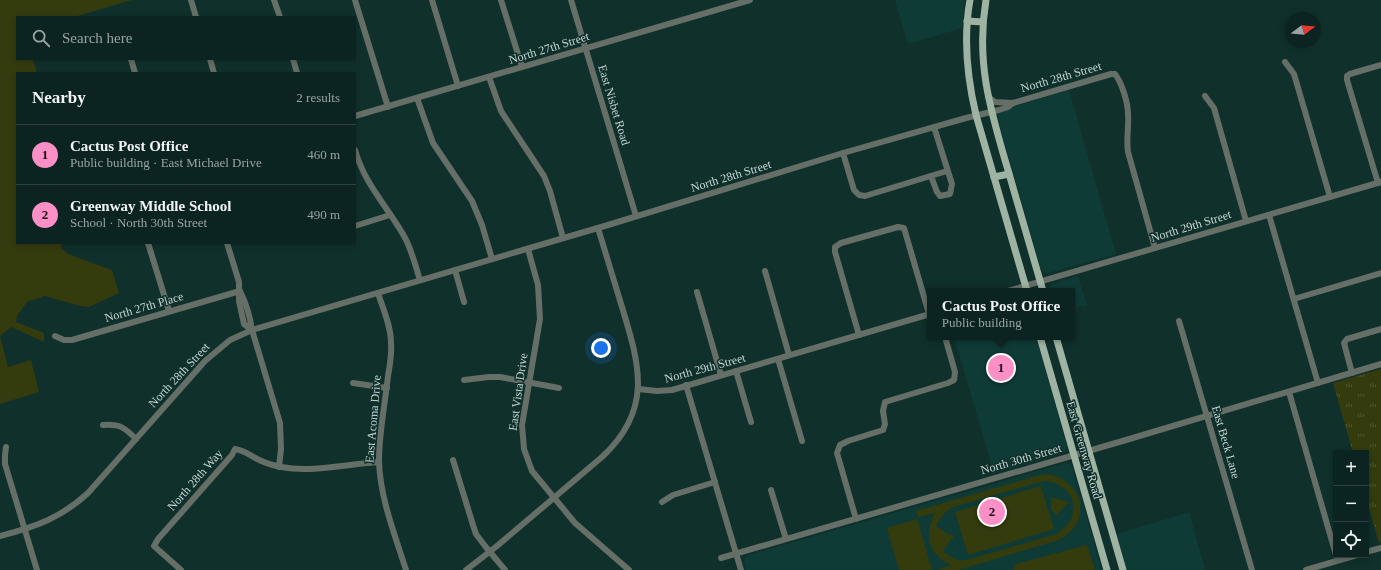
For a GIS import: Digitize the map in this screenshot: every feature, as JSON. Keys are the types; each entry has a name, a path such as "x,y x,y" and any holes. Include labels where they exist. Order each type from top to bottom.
{"main road":[{"path":"970,0 967,21 966,50 968,76 976,115 1026,288"},
{"path":"986,0 983,22 982,52 984,78 991,112 1042,288"},
{"path":"967,21 983,22"},
{"path":"994,177 1009,174"},
{"name":"East Greenway Road","path":"1041,340 1107,570"},
{"name":"East Greenway Road","path":"1057,340 1123,570"}],"street":[{"path":"191,0 196,16"},
{"path":"274,0 280,16"},
{"path":"355,0 388,107"},
{"path":"432,0 458,86"},
{"path":"501,0 522,67"},
{"name":"East Nisbet Road","path":"571,0 636,216"},
{"name":"North 27th Street","path":"356,116 750,0"},
{"path":"131,60 135,72"},
{"path":"210,60 214,72"},
{"path":"293,60 297,72"},
{"path":"1285,62 1294,74 1330,197"},
{"path":"1379,182 1347,76 1381,65"},
{"name":"North 28th Street","path":"988,97 995,102 1013,102 1111,74 1116,74 1120,80 1128,113 1128,152 1155,248"},
{"path":"489,77 501,111 544,176 550,191 563,238"},
{"path":"1205,96 1214,108 1246,221"},
{"path":"417,98 433,143 472,201 492,259"},
{"name":"North 28th Street","path":"0,536 24,530 48,521 78,502 88,493 205,361 230,340 252,330 934,127 1008,107 1013,102"},
{"path":"931,176 940,196 950,194 952,184 934,127"},
{"path":"356,153 365,178 399,228 411,250 420,280"},
{"path":"843,154 854,190 859,195 865,196 948,171"},
{"name":"North 29th Street","path":"1026,288 1040,282 1379,182"},
{"path":"356,226 390,215"},
{"path":"1269,215 1318,383"},
{"path":"859,335 835,252 835,247 841,243 898,227 904,228 927,304"},
{"path":"466,570 490,552 602,457 614,445 630,420 638,389 638,366 598,228"},
{"path":"148,244 169,311"},
{"path":"227,244 239,282 239,301 244,324 252,330 280,424 281,442 279,467"},
{"name":"East Vista Drive","path":"528,249 538,285 540,308 538,334 522,425 524,449 532,471 554,498 582,530 629,570"},
{"path":"455,270 464,302"},
{"path":"765,271 789,355"},
{"path":"1294,300 1381,273"},
{"name":"North 27th Place","path":"55,336 64,340 72,340 240,290"},
{"path":"697,292 721,375"},
{"name":"East Acoma Drive","path":"378,293 392,343 382,421 379,462 386,505 406,570"},
{"name":"North 29th Street","path":"638,389 664,391 927,315"},
{"name":"East Beck Lane","path":"1179,321 1252,570"},
{"path":"1352,373 1344,343 1347,339 1381,329"},
{"path":"856,519 837,453 840,445 883,430 885,424 883,411 885,402 954,380 956,372 946,340"},
{"path":"778,359 802,441"},
{"name":"North 30th Street","path":"736,554 1207,417 1381,364"},
{"path":"736,371 751,422"},
{"path":"464,380 500,377 559,388"},
{"path":"353,383 387,388"},
{"path":"686,385 741,570"},
{"path":"1290,392 1333,543"},
{"path":"103,425 115,424 122,427 136,439"},
{"path":"6,447 5,464 37,570"},
{"name":"North 28th Way","path":"181,570 154,546 158,539 232,455 235,449 242,450 252,457 279,467 304,469 379,462"},
{"path":"453,460 476,534 505,570"},
{"path":"662,502 673,495 715,482"},
{"path":"771,490 786,539"},
{"path":"1369,551 1381,548"},
{"path":"721,558 736,554"},
{"path":"1306,570 1335,558"}],"shaded area":[{"path":"895,0 965,0 962,28 908,44"},
{"path":"1069,90 1116,254 1045,273 1041,269 998,116 1003,110"},
{"path":"1078,276 1087,305 1075,308 1075,288 1049,288 1052,284"},
{"path":"955,340 1037,340 1067,447 1065,452 994,473"},
{"path":"1065,463 1070,464 1072,467 1102,570 746,570 744,560 746,556"},
{"path":"1189,512 1205,570 1127,570 1117,534"}],"green space":[{"path":"0,0 132,0 77,16 16,16 16,60 33,60 37,72 16,72 16,244 62,244 61,248 68,254 112,270 119,293 89,307 80,306 45,296 27,302 17,316 16,322 44,333 44,342 11,327 0,336"},
{"path":"0,336 8,367 31,360 39,392 0,404"},
{"path":"1381,369 1381,542 1379,543 1369,508 1369,450 1352,450 1333,383"},
{"path":"1048,474 1061,479 1071,486 1077,495 1080,505 1080,515 1068,534 1056,541 958,570 937,570 951,565 939,557 929,541 929,529 935,513 918,517 916,511","holes":["1047,481 1057,484 1065,489 1071,496 1073,512 1065,528 1056,534 967,560 957,560 943,552 951,539 954,538 953,534 949,535 936,526 943,515 953,507 1040,482"]},
{"path":"1041,486 1054,529 968,555 955,512"},
{"path":"1051,497 1069,502 1056,516 1051,509"},
{"path":"917,519 932,570 899,570 887,528"},
{"path":"1087,545 1095,570 1013,570 1016,564"}],"place":[{"name":"Cactus Post Office","path":"1001,368"},
{"name":"Greenway Middle School","path":"992,512"}]}
